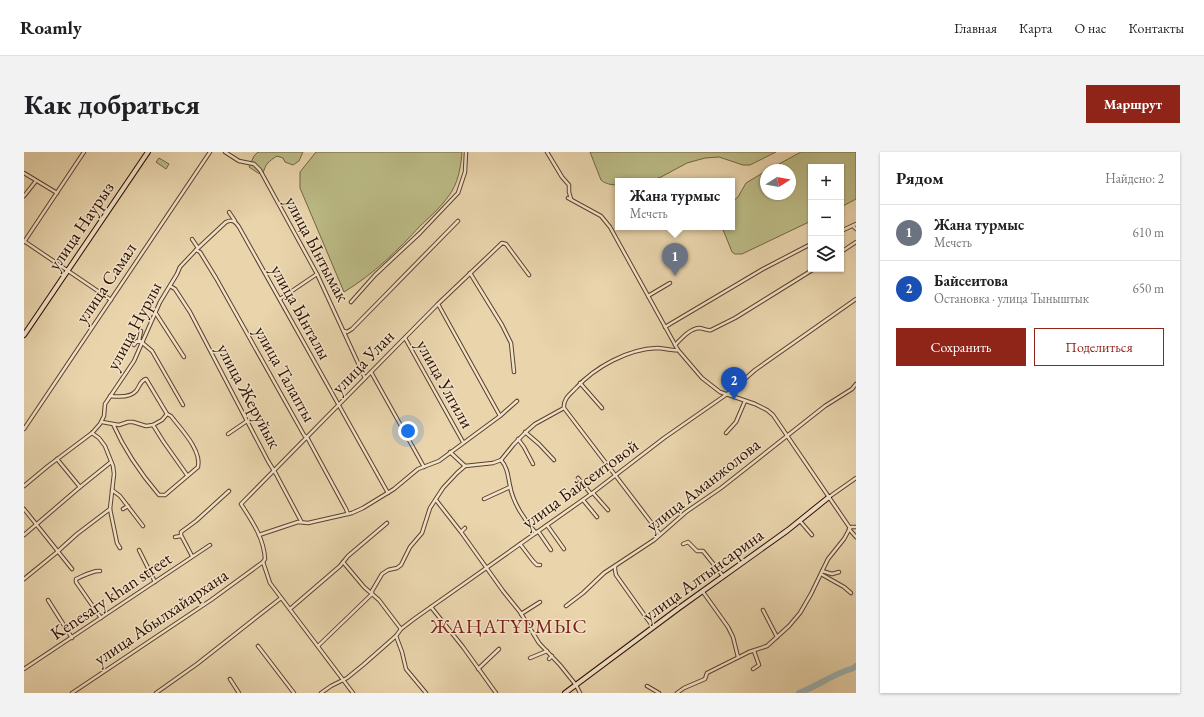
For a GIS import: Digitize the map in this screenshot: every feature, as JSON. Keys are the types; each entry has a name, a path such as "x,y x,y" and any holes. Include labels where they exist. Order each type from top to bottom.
{"street":[{"path":"84,152 24,241 111,300"},
{"name":"улица Наурыз","path":"24,335 148,152"},
{"name":"улица Самал","path":"24,429 210,152"},
{"name":"улица Ынтымак","path":"225,152 239,161 254,164 260,170 317,274 365,378"},
{"path":"351,302 375,275 420,233 458,193 465,172 466,152"},
{"path":"547,152 562,177 569,185 568,192 570,198 601,216 610,227 678,350 702,378 720,392 767,410 773,415 849,529 856,537"},
{"path":"24,173 57,193"},
{"path":"24,196 36,181"},
{"path":"230,212 237,223"},
{"name":"улица Нурлы","path":"102,422 105,404 134,361 155,312 180,267 226,222 233,221 237,223"},
{"path":"344,331 347,332 352,329 458,221"},
{"name":"улица Ынталы","path":"237,223 388,493"},
{"path":"844,230 854,225 856,230"},
{"name":"улица Талапты","path":"192,239 216,278 306,438 308,439 348,514"},
{"path":"844,250 856,242"},
{"name":"улица Улан","path":"260,535 241,504 470,273 502,243 506,244 529,275"},
{"path":"665,327 752,275 808,246"},
{"path":"675,345 694,329 698,328 708,331 714,329 809,272"},
{"path":"470,273 502,325 511,343 514,372"},
{"path":"280,299 317,274"},
{"path":"648,296 670,283"},
{"name":"улица Жеруйык","path":"170,286 175,289 190,312 301,521"},
{"name":"улица Байсеитовой","path":"321,693 343,680 363,665 396,636 401,629 486,567 592,494 664,438 725,395 755,370 856,299"},
{"path":"438,304 500,416"},
{"path":"155,312 184,357"},
{"path":"141,331 139,337 142,343"},
{"name":"улица Улгили","path":"405,338 463,442"},
{"path":"134,345 137,341 152,351 183,405"},
{"path":"660,534 564,408 563,404 580,383 596,369 616,359 636,352 656,348 672,351 678,350"},
{"path":"371,372 424,467"},
{"path":"110,396 125,396 131,394 136,391 144,379 146,379 167,414 171,416 196,451 199,465 165,495 159,495 128,452 113,424"},
{"path":"580,383 602,408"},
{"name":"улица Аманжолова","path":"566,606 574,598 583,593 604,573 660,534 686,512 722,488 825,406 852,389 856,384"},
{"path":"353,693 270,583 263,562 265,555 260,535 301,521 308,523 348,514 363,508 388,493 414,472 439,461 500,416 517,401"},
{"path":"726,433 736,422 745,401"},
{"path":"318,646 372,594 372,591 382,574 401,565 410,547 422,533 430,508 448,482 465,466 494,463 501,460 525,432 535,424 564,408"},
{"path":"24,486 92,433 102,422 119,425 128,422 140,423 146,426 153,425 162,420 167,414"},
{"path":"228,434 247,421"},
{"path":"153,425 162,441 187,476"},
{"path":"525,432 540,444 554,460"},
{"path":"92,433 99,438 105,446 112,462 114,474 110,509 115,527 117,543 120,548"},
{"path":"518,439 522,443 533,464"},
{"path":"450,452 465,466"},
{"path":"57,459 80,488"},
{"path":"501,460 506,468 510,487 520,511 551,550"},
{"path":"24,535 112,462"},
{"path":"578,478 608,510"},
{"name":"улица Алтынсарина","path":"565,693 702,591 800,521 829,497 856,478"},
{"path":"484,499 510,487"},
{"path":"112,490 128,506 143,526"},
{"name":"Kenesary khan street","path":"192,556 181,536 181,532 229,491"},
{"path":"436,500 521,614 539,643 576,685 580,693"},
{"path":"583,500 597,517"},
{"path":"123,509 128,506"},
{"path":"24,509 72,569"},
{"path":"24,579 76,534 110,509"},
{"path":"800,521 812,534"},
{"path":"290,609 387,523"},
{"path":"547,525 564,549"},
{"path":"677,693 705,678 707,673 738,657 767,646 790,626 800,613 828,559 844,539 849,529 851,527 856,527"},
{"path":"461,532 465,528"},
{"path":"175,537 181,536"},
{"path":"683,544 688,542 696,550 703,551 723,577"},
{"path":"520,544 533,562 540,565"},
{"name":"Kenesary khan street","path":"24,669 210,545"},
{"path":"139,550 155,582"},
{"name":"улица Абылхайархана","path":"72,693 211,600 263,562"},
{"path":"343,562 379,600 401,629"},
{"path":"615,566 616,575 653,628"},
{"path":"100,571 97,570 86,574 76,579 76,582 101,618"},
{"path":"822,572 832,574 840,572"},
{"path":"822,572 851,592"},
{"path":"702,591 728,627 735,643 738,657"},
{"path":"156,693 197,664 282,598"},
{"path":"48,600 72,638"},
{"path":"521,614 540,602"},
{"path":"431,607 496,693"},
{"path":"763,610 777,637"},
{"path":"396,636 406,669 426,693"},
{"path":"258,646 294,693"},
{"path":"478,669 499,649"},
{"path":"530,658 547,651"},
{"path":"753,669 759,665 754,651"},
{"path":"549,659 552,656"},
{"path":"230,679 239,693"},
{"path":"647,686 659,693"}],"green space":[{"path":"258,152 303,152 299,161 293,165 285,162 283,158 277,156 268,163 263,174 258,173 249,167 254,156"},
{"path":"316,152 462,152 458,177 452,191 445,200 434,213 385,261 344,292 300,188 300,172"},
{"path":"590,152 776,152 750,165 743,165 719,157 705,158 687,163 658,178 615,178 615,185 609,184 601,180"},
{"path":"801,152 856,152 856,199 844,205 844,164 808,164 808,222 742,254 735,254 732,252 723,230 735,230 735,200 746,183 760,175 760,200 796,200 796,164 779,164"},
{"path":"159,158 169,164 166,169 156,162"}],"waterway":[{"path":"799,693 856,666"}],"place":[{"name":"Жана турмыс","path":"675,276"},
{"name":"Байсеитова","path":"734,400"}],"district":[{"name":"ЖАҢАТҰРМЫС","path":"509,626"}]}
